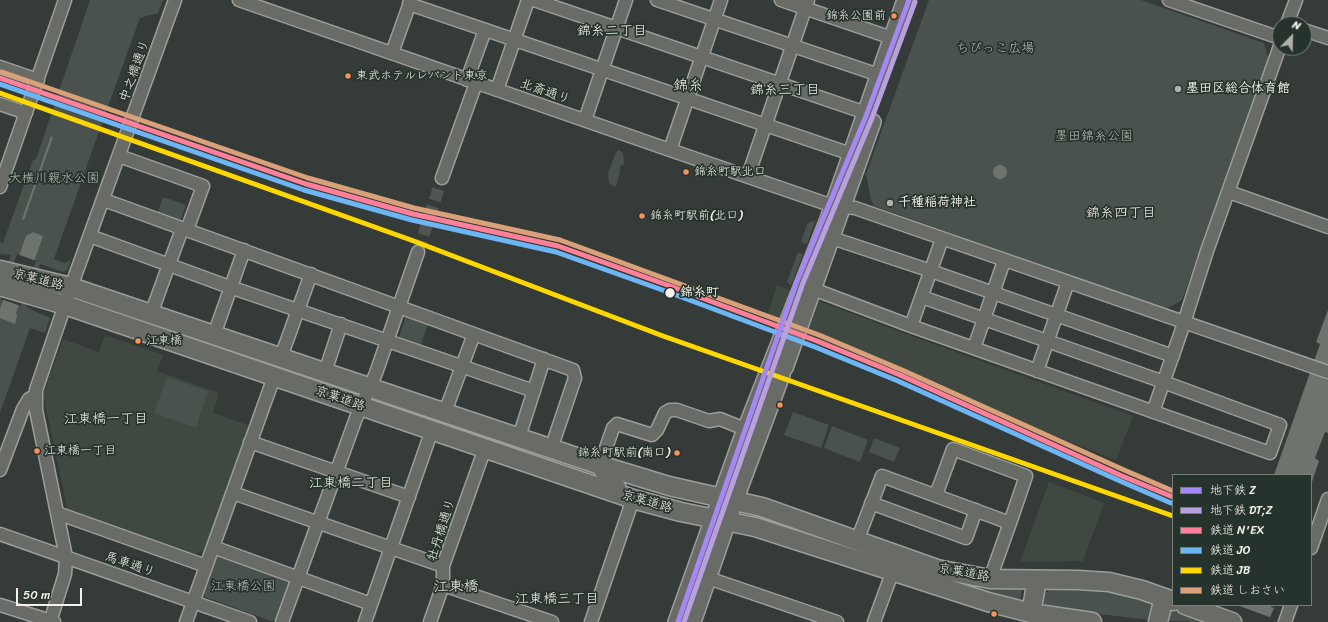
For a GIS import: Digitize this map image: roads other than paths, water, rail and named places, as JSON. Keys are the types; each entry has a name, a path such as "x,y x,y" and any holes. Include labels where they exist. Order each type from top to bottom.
{"highway":[{"name":"京葉道路","path":"1,276 35,287 65,305 633,499 681,512 720,519 895,564 1030,618 1092,622"},
{"name":"京葉道路","path":"35,287 71,287 519,437 600,466 669,486 731,495 857,541 895,564 937,569 990,579 1078,580 1109,582 1168,599"},
{"path":"1030,618 1037,580"},
{"path":"1158,622 1168,599"},
{"path":"1188,606 1224,619"}],"main road":[{"path":"731,495 726,481 745,429 832,238 851,154 905,0"},
{"path":"676,622 699,554 720,519 755,445 783,371 808,288 916,0"},
{"path":"693,622 719,547 720,519"}],"street":[{"path":"0,187 65,0"},
{"name":"中之橋通り","path":"35,396 71,287 104,200 175,0"},
{"name":"北斎通り","path":"239,0 254,3 472,82 670,150 838,207 856,208 1328,372"},
{"path":"497,90 528,0"},
{"path":"534,0 866,113"},
{"path":"585,120 626,0"},
{"path":"657,0 879,75"},
{"path":"670,150 721,0"},
{"path":"781,0 807,4 892,38"},
{"path":"1169,0 1272,35"},
{"path":"1290,16 1296,0"},
{"path":"392,53 410,2 514,40 851,154"},
{"path":"748,176 807,4"},
{"path":"442,178 472,82 485,30"},
{"path":"1312,33 1328,38"},
{"path":"1153,412 1207,251 1277,56"},
{"path":"0,67 38,80"},
{"path":"0,104 26,113"},
{"path":"119,156 204,186 169,265 151,314"},
{"path":"1229,192 1328,227"},
{"path":"104,200 573,370 575,378 551,449"},
{"path":"90,236 230,287 534,391"},
{"path":"832,238 1173,356"},
{"path":"912,326 942,239"},
{"path":"214,334 244,250"},
{"path":"282,622 370,387 418,252"},
{"path":"974,348 1004,260"},
{"path":"280,357 311,274"},
{"path":"1037,371 1068,282"},
{"path":"808,288 1270,453 1280,425 922,297"},
{"path":"325,372 341,324"},
{"path":"445,412 474,334"},
{"path":"519,437 544,359"},
{"path":"186,622 274,377"},
{"path":"0,470 23,409 29,399 35,396 36,410 66,558 65,574 52,622 0,605"},
{"path":"681,512 649,495 604,480 600,473 600,466 615,426 620,425 652,435 657,430 662,417 670,410 681,411 709,421 720,419 745,429 755,445"},
{"path":"365,622 432,430"},
{"path":"250,442 409,497"},
{"name":"牡丹橋通り","path":"430,622 443,585 443,566 485,448"},
{"path":"936,495 953,449 1026,476 990,579"},
{"path":"857,541 882,476 1010,522"},
{"path":"233,493 443,566"},
{"path":"591,622 633,499"},
{"path":"1312,545 1328,499"},
{"path":"871,503 966,538 976,510"},
{"path":"57,513 206,566"},
{"name":"馬車通り","path":"0,534 250,622"},
{"path":"213,547 371,604"},
{"path":"874,622 895,564"},
{"path":"708,578 837,622"},
{"path":"443,585 552,622"},
{"path":"1285,622 1291,606"}],"tunnel":[{"path":"418,252 442,178"}],"metro line":[{"name":"Z","path":"678,622 797,281 866,116 909,0"},
{"name":"DT;Z","path":"684,622 803,283 872,118 915,2"}],"rail line":[{"name":"しおさい","path":"2,72 308,178 414,208 560,240 819,335 902,370 1172,491"},
{"name":"N'EX","path":"0,78 306,184 413,214 558,246 670,286 817,341 900,375 1122,476 1172,497"},
{"name":"JO","path":"0,84 304,190 412,220 556,252 668,292 815,347 898,381 1171,503"},
{"name":"JB","path":"0,93 411,240 663,336 1172,516"}],"place":[{"name":"錦糸公園前","path":"894,16"},
{"name":"東武ホテルレバント東京","path":"348,76"},
{"name":"墨田区総合体育館","path":"1178,89"},
{"name":"錦糸町駅北口","path":"686,172"},
{"name":"千種稲荷神社","path":"890,203"},
{"name":"錦糸町駅前(北口)","path":"642,216"},
{"name":"錦糸町","path":"670,293"},
{"name":"江東橋","path":"138,341"},
{"name":"江東橋一丁目","path":"37,451"},
{"name":"錦糸町駅前(南口)","path":"677,453"}],"district":[{"name":"錦糸二丁目","path":"612,31"},
{"name":"錦糸","path":"688,86"},
{"name":"錦糸三丁目","path":"785,90"},
{"name":"錦糸四丁目","path":"1121,213"},
{"name":"江東橋一丁目","path":"106,419"},
{"name":"江東橋二丁目","path":"351,483"},
{"name":"江東橋","path":"456,587"},
{"name":"江東橋三丁目","path":"557,599"}],"park label":[{"name":"ちびっこ広場","path":"995,49"},
{"name":"墨田錦糸公園","path":"1094,137"},
{"name":"大横川親水公園","path":"54,179"},
{"name":"江東橋公園","path":"243,587"}]}
